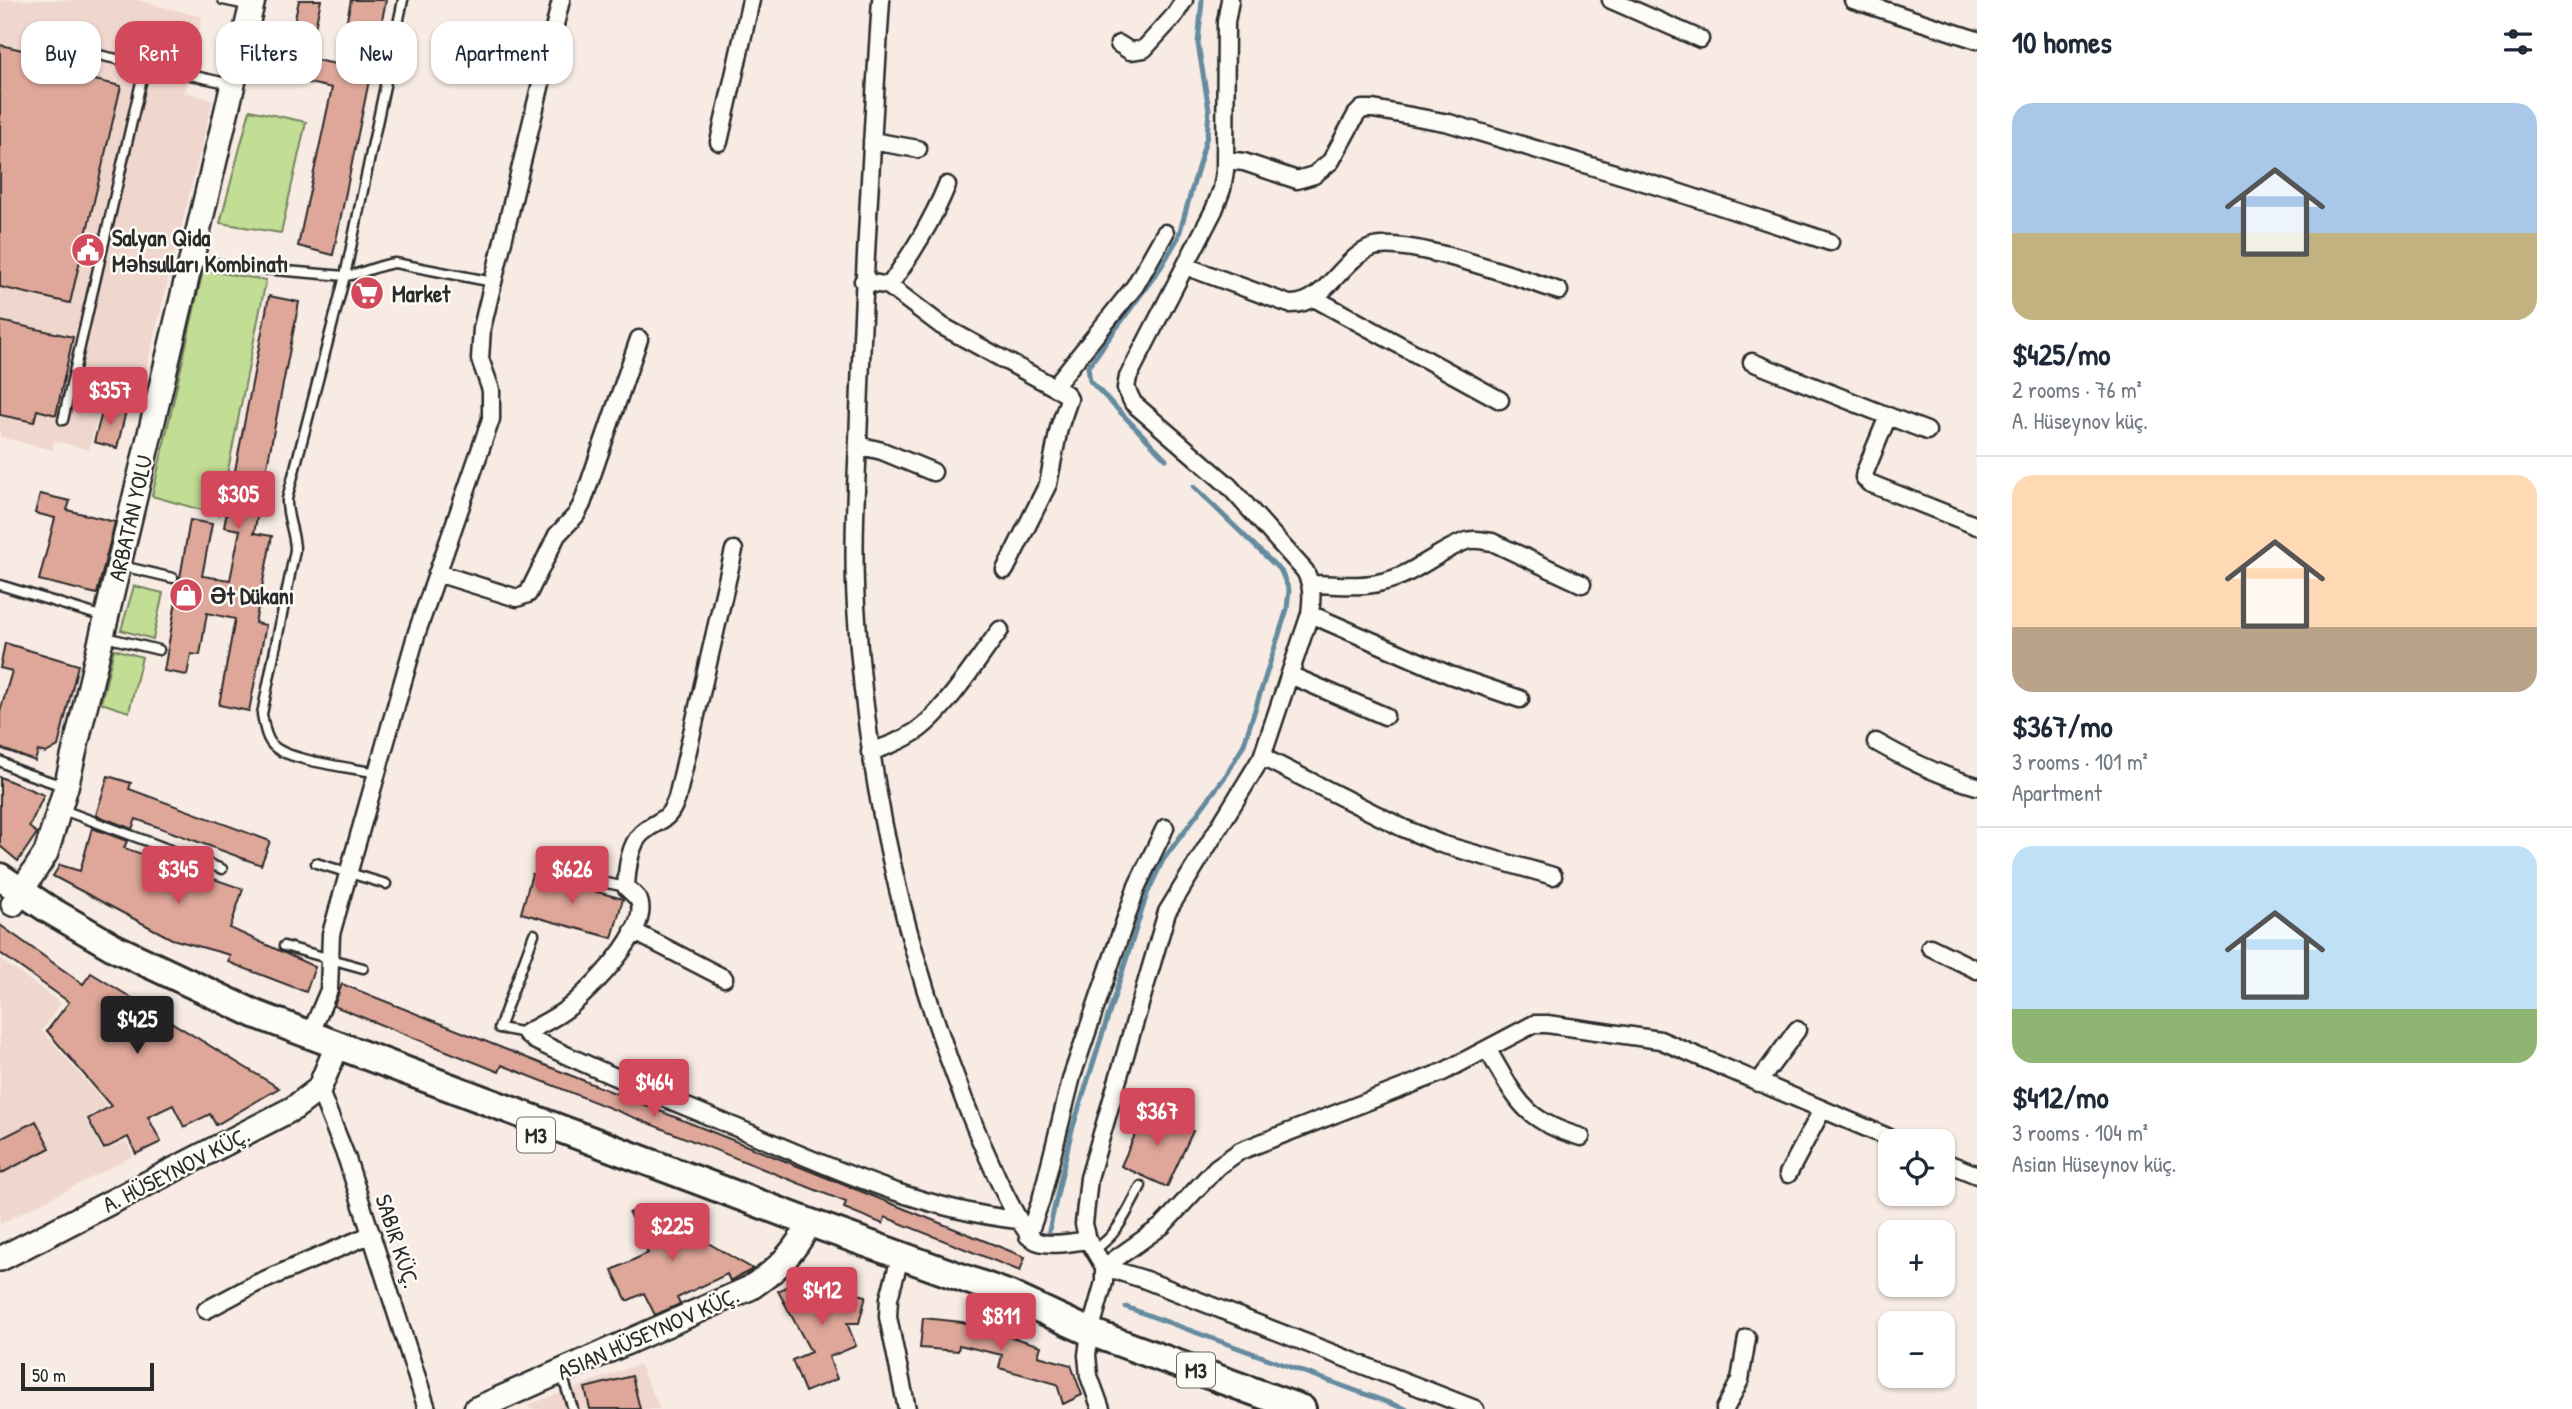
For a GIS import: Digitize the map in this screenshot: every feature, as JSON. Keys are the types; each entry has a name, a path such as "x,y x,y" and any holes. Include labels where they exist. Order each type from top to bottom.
{"main road":[{"name":"ARBATAN YOLU","path":"249,21 253,3"},
{"name":"ARBATAN YOLU","path":"12,897 46,853 63,798 233,84"},
{"path":"0,877 12,897 173,977 255,1014 1010,1295 1090,1332"},
{"name":"M3","path":"12,897 64,936 167,990 249,1026 803,1235 1006,1308 1090,1332 1302,1409"},
{"name":"A. HÜSEYNOV KÜÇ.","path":"0,1259 271,1121 309,1098 318,1089 332,1058"},
{"name":"ASIAN HÜSEYNOV KÜÇ.","path":"476,1409 750,1287 773,1273 790,1257 803,1235"}],"street":[{"path":"310,1035 329,990 331,934 426,599 491,419 491,390 479,348 561,0"},
{"path":"719,142 751,0"},
{"path":"881,0 863,281 855,547 855,605 870,752 879,809 909,939 938,1034 972,1122 1018,1220 1028,1236 1037,1242 1091,1245"},
{"path":"1119,44 1130,51 1144,49 1174,16 1184,0"},
{"path":"1101,1409 1088,1376 1090,1332 1104,1282 1104,1267 1091,1245 1084,1224 1089,1178 1167,912 1262,757 1310,614 1312,584 1306,571 1244,500 1133,403 1126,388 1128,377 1223,189 1226,22 1230,0"},
{"path":"1611,0 1700,39"},
{"path":"1853,0 1977,40"},
{"path":"1225,160 1244,162 1297,180 1314,175 1331,161 1356,114 1362,109 1373,109 1449,123 1677,192 1830,242"},
{"path":"872,141 918,149"},
{"path":"889,286 923,237 947,184"},
{"path":"1054,387 1135,286 1165,233"},
{"path":"1185,266 1289,304 1300,305 1314,298 1360,253 1386,244 1405,246 1479,265 1559,291"},
{"path":"863,281 889,286 942,326 1054,387 1069,399 1059,428 1048,484 1005,569"},
{"path":"1314,298 1500,400"},
{"path":"437,573 517,598 528,594 557,536 582,504 639,339"},
{"path":"1752,362 1927,430"},
{"path":"1888,416 1865,472 1864,477 1868,483 1977,526"},
{"path":"858,445 882,451 933,472"},
{"path":"1312,584 1381,583 1408,574 1467,541 1479,540 1492,542 1582,584"},
{"path":"734,550 677,798 665,820 641,834 634,844 626,887 638,899 640,908 633,931 605,973 583,996 566,1010 526,1033 534,1040 615,1077 902,1195 981,1216 1018,1220"},
{"path":"1310,614 1450,675 1521,699"},
{"path":"870,752 916,731 933,716 1000,630"},
{"path":"1290,675 1385,716"},
{"path":"1875,742 1917,765 1977,786"},
{"path":"1262,757 1402,828 1441,844 1553,876"},
{"path":"1028,1236 1044,1190 1072,1076 1137,886 1165,828"},
{"path":"633,931 724,978"},
{"path":"1930,947 1977,970"},
{"path":"1104,1267 1161,1226 1217,1167 1240,1151 1443,1072 1534,1024 1660,1040 1878,1133"},
{"path":"1758,1083 1797,1030"},
{"path":"1487,1049 1523,1108 1555,1130 1581,1138"},
{"name":"SABIR KÜÇ.","path":"318,1089 347,1158 427,1409"},
{"path":"1788,1174 1822,1110"},
{"path":"1955,1166 1977,1175"},
{"path":"206,1310 255,1284 372,1234"},
{"path":"1104,1267 1143,1279 1475,1409"},
{"path":"897,1269 889,1298 888,1317 906,1409"},
{"path":"1725,1409 1740,1380 1748,1338"}],"lane":[{"path":"223,0 253,3"},
{"path":"377,773 288,755 274,747 265,731 262,713 295,550 295,536 286,512 288,499 345,276 403,0"},
{"path":"63,420 141,84"},
{"path":"192,259 229,266 345,276 355,275 380,264 395,263 493,282"},
{"path":"119,566 173,578"},
{"path":"0,585 159,650"},
{"path":"0,761 63,798 222,869"},
{"path":"316,863 386,884"},
{"path":"564,874 626,887"},
{"path":"526,1033 499,1028 534,934"},
{"path":"284,946 363,968"},
{"path":"1091,1245 1108,1241 1142,1186"},
{"path":"561,1372 573,1409"}],"shaded area":[{"name":"Salyan Qida Məhsulları Kombinatı","path":"0,0 137,0 202,17 201,21 115,21 115,84 187,84 185,92 213,100 137,406 101,399 89,450 54,441 53,450 0,437"},
{"path":"0,959 61,1003 42,1030 107,1106 85,1118 103,1152 126,1141 133,1156 0,1224"},
{"path":"639,1364 660,1409 529,1409 528,1405"}],"green space":[{"path":"250,110 306,122 281,233 220,223"},
{"path":"203,270 266,280 219,515 152,496"},
{"path":"134,586 163,593 153,639 121,630"},
{"path":"114,649 142,657 129,712 101,703"}],"building":[{"path":"299,0 321,0 317,21 294,21"},
{"path":"351,0 386,0 382,21 347,21"},
{"path":"0,45 21,50 21,84 101,84 101,81 121,86 70,303 0,287"},
{"path":"322,61 336,64 336,84 368,84 333,255 298,246 332,88 313,84 322,84"},
{"path":"269,296 299,302 254,533 272,536 255,623 266,625 249,711 219,705 235,619 207,613 200,655 191,654 187,675 164,671 190,520 212,524 202,576 230,580 240,530 224,527"},
{"path":"0,321 73,337 56,415 37,410 34,422 0,415"},
{"path":"104,405 126,411 117,448 94,442"},
{"path":"40,494 70,501 67,510 115,522 97,594 39,580 55,518 35,513"},
{"path":"5,643 78,665 58,746 46,753 38,751 35,761 0,748 0,712 12,671 0,668"},
{"path":"108,776 131,783 129,789 270,841 261,865 136,819 132,829 96,815"},
{"path":"0,777 44,795 29,827 37,833 18,861 0,846"},
{"path":"92,828 127,841 124,848 243,889 230,928 315,967 306,992 228,962 230,955 172,939 53,876 60,865 80,871"},
{"path":"532,874 623,899 612,938 521,913"},
{"path":"0,925 83,984 91,973 279,1088 216,1125 210,1114 184,1127 173,1105 148,1117 161,1142 136,1154 128,1137 104,1149 88,1119 111,1106 47,1031 69,1002 0,953"},
{"path":"342,984 1025,1257 1020,1271 885,1217 883,1224 844,1208 846,1202 502,1065 499,1072 334,1006"},
{"path":"1146,1110 1193,1131 1167,1187 1121,1166"},
{"path":"36,1121 50,1148 0,1174 0,1139"},
{"path":"644,1206 753,1269 730,1281 727,1274 677,1298 680,1304 655,1315 644,1293 627,1301 612,1270 648,1253 629,1213"},
{"path":"799,1280 866,1296 859,1323 847,1323 856,1346 829,1357 837,1379 805,1392 792,1360 811,1352 778,1291"},
{"path":"923,1318 962,1322 1041,1346 1038,1356 1071,1365 1082,1395 1063,1404 1057,1384 999,1368 1002,1355 959,1345 958,1351 920,1348"},
{"path":"632,1376 640,1409 590,1409 585,1388"}],"waterway":[{"path":"1166,459 1090,381 1088,367 1161,267 1178,238 1207,136 1209,110 1198,44 1202,0"},
{"path":"1049,1231 1071,1133 1147,894 1163,860 1227,774 1244,744 1287,609 1289,590 1281,571 1194,487"},
{"path":"1126,1307 1406,1409"}],"place":[{"name":"Salyan Qida Məhsulları Kombinatı","path":"88,250"},
{"name":"Market","path":"367,293"},
{"name":"Ət Dükanı","path":"186,595"}]}
